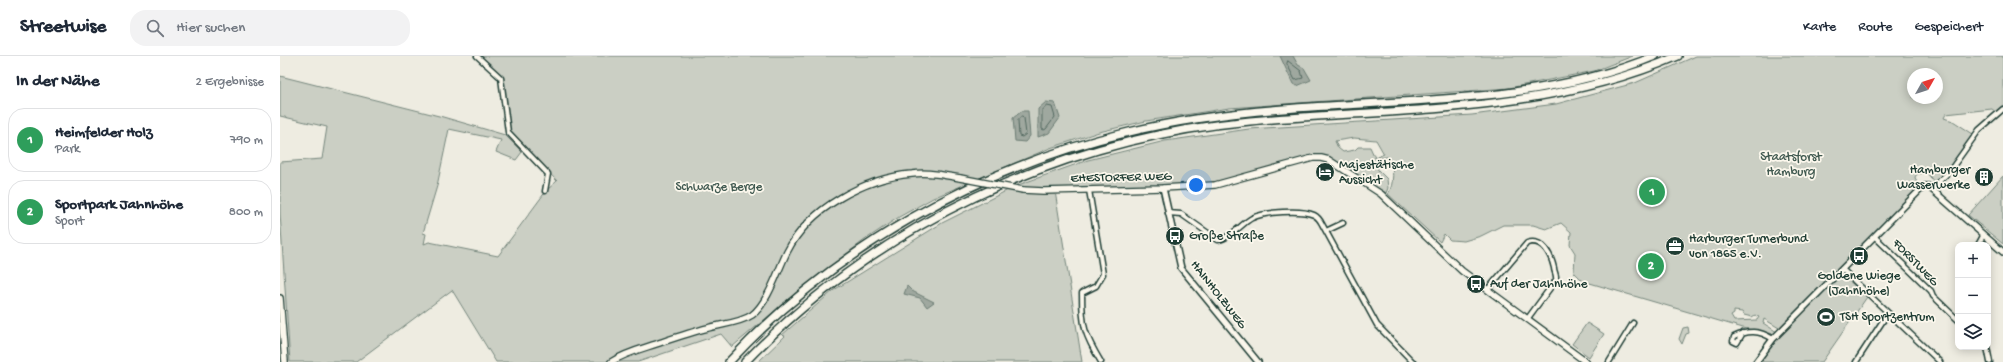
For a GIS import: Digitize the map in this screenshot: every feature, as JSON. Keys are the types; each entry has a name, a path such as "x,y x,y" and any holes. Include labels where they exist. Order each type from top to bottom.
{"highway":[{"path":"729,362 754,336 796,298 880,237 924,211 967,189 1033,160 1063,150 1129,132 1203,118 1282,109 1444,99 1509,92 1557,84 1596,75 1655,56"},
{"path":"745,362 773,334 820,293 849,271 905,234 989,189 1073,157 1133,140 1204,127 1269,119 1462,107 1554,94 1599,84 1651,67 1678,56"}],"main road":[{"name":"EHESTORFER WEG","path":"611,362 627,354 698,330 744,319 752,314 763,302 787,251 796,238 816,216 836,202 865,186 895,176 923,173 960,178 1023,190 1163,188 1215,185 1313,158 1325,158 1381,194 1448,259 1586,362"},
{"path":"280,298 285,362"}],"street":[{"path":"477,56 500,78 508,132 548,174 545,191"},
{"path":"1931,189 1948,172 1979,130 2003,109"},
{"path":"1756,362 1773,339 1924,186 1928,186 1983,236 2003,252"},
{"name":"HAINHOLZWEG","path":"1163,188 1181,268 1258,362"},
{"path":"1089,190 1103,274 1096,286 1082,293 1082,321 1088,341 1101,362"},
{"path":"1168,213 1181,214 1218,240 1225,237 1256,216 1292,212 1313,215 1320,220 1378,325 1413,362"},
{"path":"1326,231 1343,223"},
{"path":"1980,242 1983,236"},
{"name":"FORSTWEG","path":"1875,237 1932,291 1933,296 1955,317"},
{"path":"1488,289 1527,243 1530,242 1545,247 1552,256 1556,280 1528,318"},
{"path":"1842,269 1940,362"},
{"path":"1856,362 1888,313"},
{"path":"1609,362 1633,323"},
{"path":"1744,333 1748,331 1758,332 1773,339"},
{"path":"1988,350 1990,362"}],"green space":[{"name":"Schwarze Berge","path":"478,56 1633,56 1594,71 1509,88 1229,108 1146,121 1099,132 1050,148 933,198 899,217 866,239 803,287 732,347 721,334 638,362 496,362 452,290 356,362 290,362 280,213 280,162 322,159 327,127 280,116 280,76 443,117 505,135 522,152 516,160 496,152 501,140 449,129 437,186 423,233 426,234 424,244 429,242 498,256 546,191 557,181 510,132 503,78"},
{"name":"Staatsforst Hamburg","path":"1696,56 2003,56 2003,106 1996,112 1992,109 1946,114 1944,118 1953,121 1973,134 1948,169 1934,182 1927,173 1917,174 1915,177 1918,187 1917,191 1778,330 1779,328 1764,319 1763,323 1776,332 1774,334 1743,328 1583,281 1574,272 1575,253 1570,245 1571,232 1561,223 1546,229 1533,225 1503,225 1481,236 1464,241 1450,240 1444,234 1440,242 1388,194 1392,186 1393,176 1390,161 1387,157 1380,158 1377,163 1378,170 1387,179 1388,188 1386,193 1334,161 1319,155 1210,183 1055,191 1082,362 758,362 785,336 782,335 834,290 942,223 1018,185 1088,160 1165,141 1249,129 1472,115 1556,104 1635,83","holes":["1354,138 1376,140 1384,154 1375,158 1370,147 1358,147 1355,150 1343,152 1338,148 1335,141","1734,311 1742,312 1744,315 1752,317 1755,315 1759,317 1757,320 1734,321 1731,316 1734,314"]},
{"path":"2003,176 2003,244 1968,215"},
{"name":"TSH Sportzentrum","path":"1839,277 1845,277 1867,297 1822,362 1760,362 1779,337"},
{"path":"1587,323 1604,334 1589,357 1572,344"},
{"path":"1688,327 1689,333 1686,334 1682,344 1679,339 1683,328"}],"water":[{"path":"1280,56 1293,56 1298,65 1304,68 1311,80 1297,86 1293,84"},
{"path":"1046,102 1055,103 1060,118 1049,133 1038,137 1038,109"},
{"path":"1022,111 1028,111 1030,136 1025,142 1015,141 1013,118"},
{"path":"907,286 912,291 934,302 927,307 920,298 904,294"}],"place":[{"name":"Majestätische Aussicht","path":"1325,172"},
{"name":"Hamburger Wasserwerke","path":"1984,177"},
{"name":"Heimfelder Holz","path":"1652,192"},
{"name":"Große Straße","path":"1175,236"},
{"name":"Harburger Turnerbund von 1865 e.V.","path":"1675,246"},
{"name":"Goldene Wiege (Jahnhöhe)","path":"1859,256"},
{"name":"Sportpark Jahnhöhe","path":"1651,266"},
{"name":"Auf der Jahnhöhe","path":"1476,284"},
{"name":"TSH Sportzentrum","path":"1826,317"}]}
